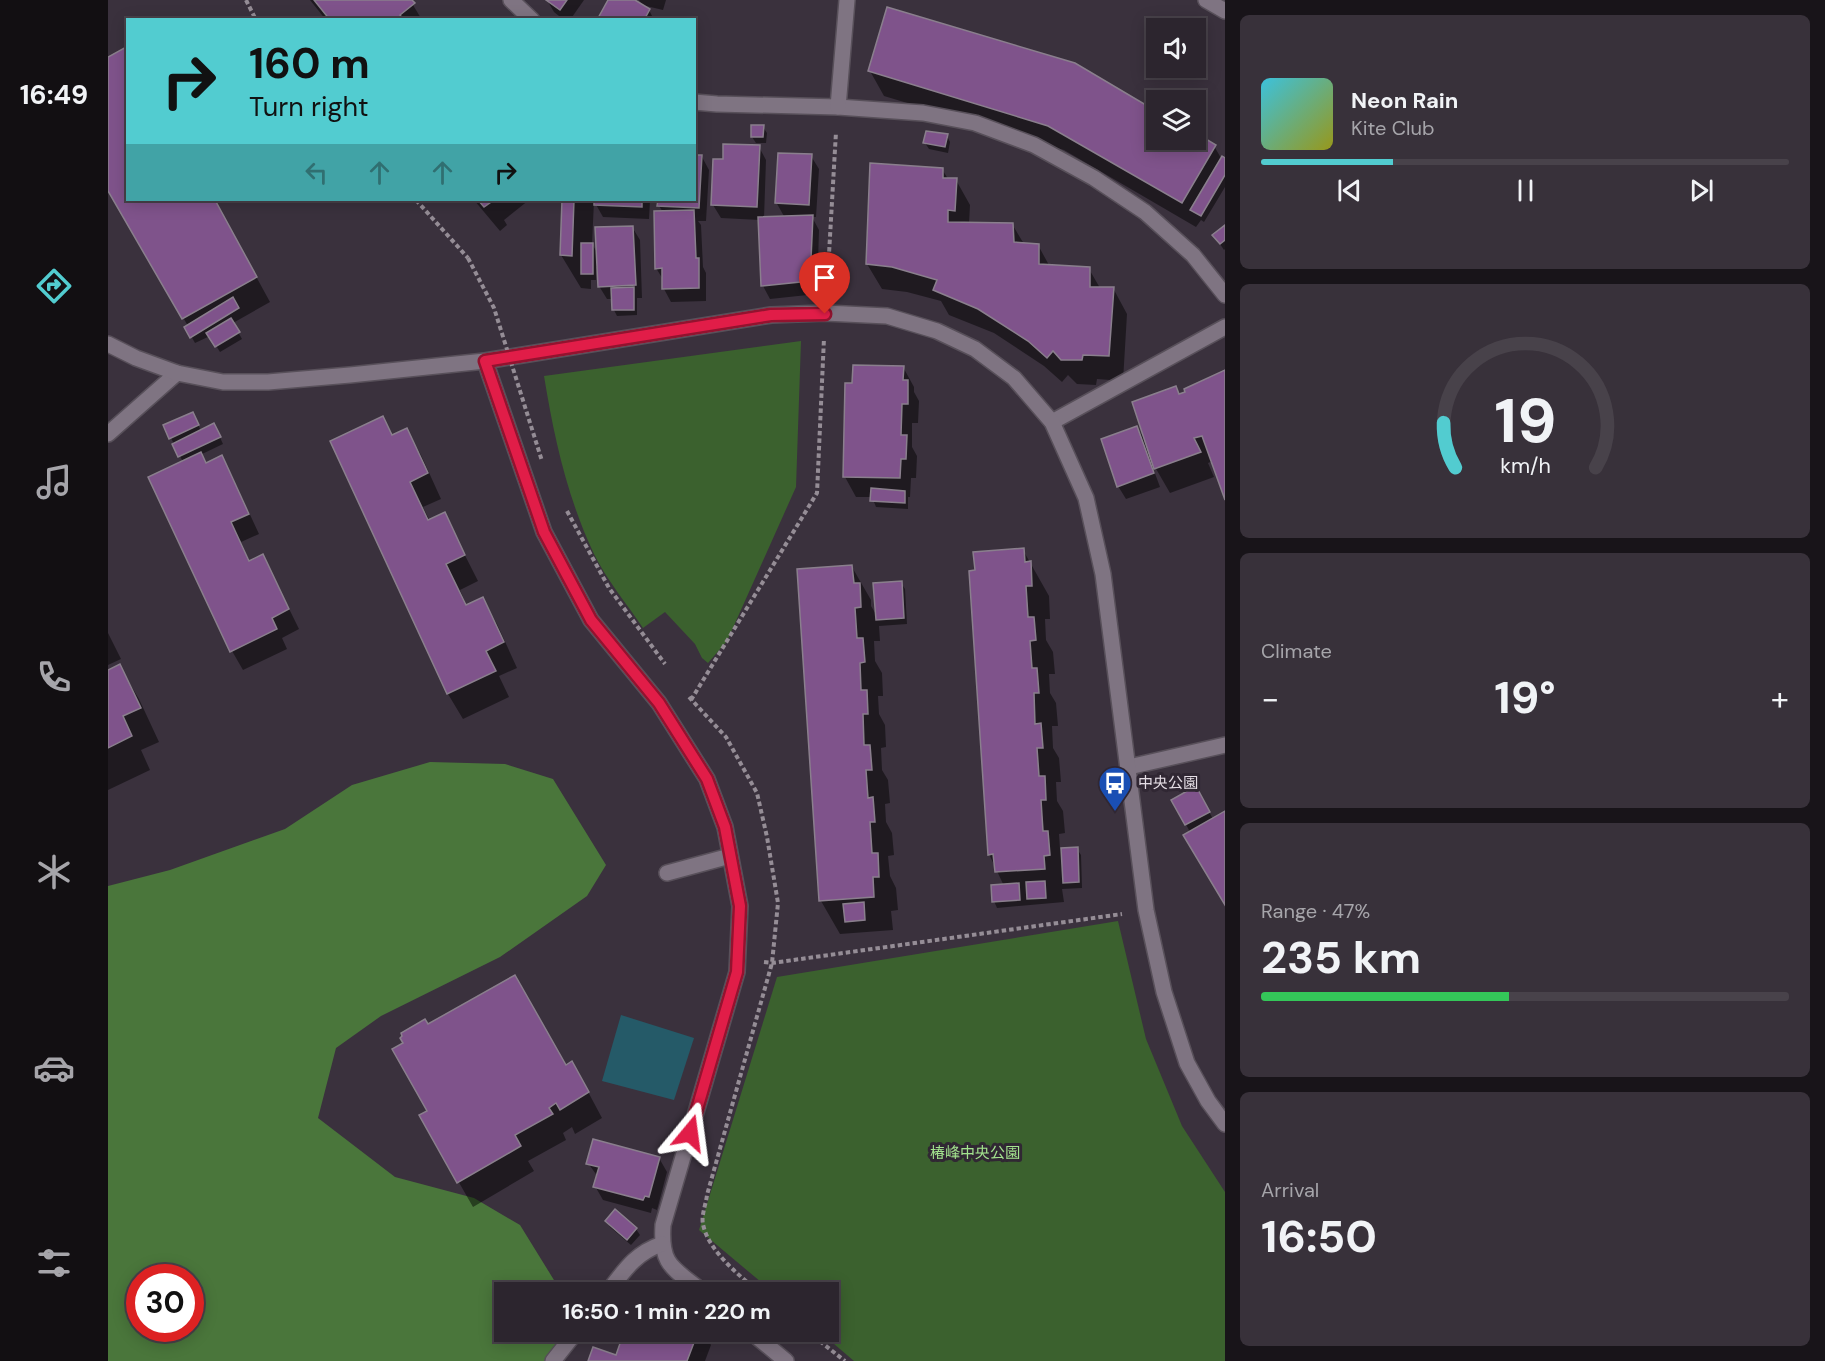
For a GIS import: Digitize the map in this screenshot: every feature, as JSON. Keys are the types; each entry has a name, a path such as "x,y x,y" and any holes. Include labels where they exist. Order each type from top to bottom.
{"street":[{"path":"511,0 530,18"},
{"path":"838,107 847,0"},
{"path":"696,102 838,107 923,113 975,123 1034,145 1094,178 1144,212 1193,255 1225,295"},
{"path":"108,344 136,358 177,373 223,382 268,382 485,361 771,315 887,316 937,331 975,349 1014,378 1052,422 1086,498 1103,574 1146,910 1164,992 1187,1063 1208,1101 1225,1124"},
{"path":"1052,422 1225,327"},
{"path":"485,361 544,532 591,620 659,703 707,779 725,827 740,906 737,972 663,1225 664,1256 669,1264 691,1282"},
{"path":"108,434 177,373"},
{"path":"1129,767 1225,745"},
{"path":"667,873 730,856"},
{"path":"616,1282 633,1261 648,1249 662,1244"},
{"path":"553,1361 568,1342"},
{"path":"763,1342 786,1361"}],"path":[{"path":"246,0 255,18"},
{"path":"675,730 691,699 817,493 838,107"},
{"path":"417,201 468,258 494,308 547,471"},
{"path":"566,510 609,588 671,673"},
{"path":"684,690 691,699"},
{"path":"737,959 772,963 1146,910"},
{"path":"748,1282 727,1262 710,1241 702,1222 707,1196 772,963"},
{"path":"821,1342 845,1361"}],"green space":[{"path":"801,341 796,487 727,641 708,663 702,658 695,644 665,612 643,628 599,563 569,489 552,422 544,376"},
{"path":"430,762 505,764 553,779 606,865 587,896 500,957 381,1016 336,1048 318,1118 395,1177 474,1198 520,1225 555,1282 494,1282 494,1342 562,1342 562,1361 108,1361 108,886 170,870 285,829 352,785"},
{"name":"椿峰中央公園","path":"1118,921 1146,1039 1182,1126 1225,1192 1225,1361 854,1361 832,1342 839,1342 839,1282 761,1282 699,1230 777,977"}],"water":[{"path":"621,1015 694,1038 674,1100 602,1081"}],"building":[{"path":"314,0 412,0 415,3 400,15 402,18 328,18"},
{"path":"546,0 567,0 560,10"},
{"path":"608,0 635,0 650,9 645,18 598,18"},
{"path":"887,7 1075,63 1146,105 1146,150 1206,150 1206,139 1216,145 1182,203 1048,126 868,71"},
{"path":"126,47 126,201 216,201 257,277 182,319 108,191 108,57"},
{"path":"751,125 764,125 763,137 751,137"},
{"path":"926,131 948,134 945,147 923,143"},
{"path":"723,144 760,145 757,207 711,205 713,159 723,159"},
{"path":"778,153 812,154 809,205 775,203"},
{"path":"696,155 702,155 699,208 657,206 658,201 696,201"},
{"path":"1222,156 1225,158 1225,175 1201,216 1190,210"},
{"path":"870,163 943,168 943,178 957,178 955,211 948,210 948,222 1013,223 1014,242 1039,244 1039,264 1090,267 1090,287 1114,287 1109,356 1083,355 1082,360 1061,360 1053,351 1047,358 1028,341 978,309 933,290 937,280 892,267 866,264"},
{"path":"479,201 493,201 484,207"},
{"path":"562,201 574,201 572,256 560,255"},
{"path":"594,201 642,201 642,207 594,205"},
{"path":"694,210 696,258 699,258 699,288 662,289 662,268 655,269 654,211"},
{"path":"813,215 810,281 761,286 758,217"},
{"path":"1225,225 1225,240 1220,244 1212,235"},
{"path":"633,226 636,285 598,287 595,227"},
{"path":"581,243 593,243 593,274 581,274"},
{"path":"634,287 634,310 612,310 611,288"},
{"path":"233,297 239,308 190,338 184,327"},
{"path":"231,318 240,332 215,347 206,333"},
{"path":"853,365 904,366 903,380 908,380 908,404 902,404 901,435 907,435 906,459 901,459 900,478 843,477 845,383 852,383"},
{"path":"1225,370 1225,500 1202,436 1194,438 1201,452 1154,469 1132,402 1176,386 1179,394 1185,392 1184,389"},
{"path":"193,412 199,425 169,439 163,425"},
{"path":"383,416 392,435 407,428 428,473 410,482 428,520 445,512 465,555 446,564 466,605 483,597 504,642 486,651 496,671 447,694 330,441"},
{"path":"214,423 221,437 178,457 172,444"},
{"path":"1137,426 1154,473 1117,487 1101,439"},
{"path":"201,452 206,463 222,455 249,514 231,522 249,561 263,554 289,609 272,618 277,629 230,652 148,477"},
{"path":"871,488 905,491 905,503 870,501"},
{"path":"1024,548 1025,562 1031,561 1032,586 1026,586 1028,617 1034,617 1036,640 1030,641 1032,668 1037,668 1039,693 1034,693 1035,724 1041,723 1043,748 1037,748 1039,776 1045,776 1046,800 1041,800 1043,831 1048,831 1050,855 1044,856 1045,869 995,872 993,854 988,855 969,571 975,570 973,552"},
{"path":"852,565 854,583 860,583 861,607 855,608 857,638 863,638 865,662 860,663 861,690 867,690 868,714 863,714 864,745 870,745 872,770 866,770 868,798 873,797 875,822 870,822 872,853 878,853 879,877 873,877 874,897 819,901 797,569"},
{"path":"902,581 904,618 876,620 873,583"},
{"path":"120,664 141,708 123,716 132,736 108,748 108,670"},
{"path":"1196,786 1210,812 1185,825 1171,800"},
{"path":"1225,811 1225,905 1183,835"},
{"path":"1078,847 1079,882 1063,883 1061,848"},
{"path":"1045,881 1046,898 1027,899 1026,882"},
{"path":"1019,883 1020,900 992,902 991,885"},
{"path":"864,902 865,920 845,922 843,904"},
{"path":"515,975 566,1065 572,1061 589,1092 560,1110 556,1103 549,1108 553,1114 515,1135 521,1146 457,1183 419,1115 427,1111 392,1049 403,1043 400,1038 401,1033 425,1019 428,1024"},
{"path":"593,1139 660,1157 649,1197 645,1196 643,1200 593,1187 599,1167 586,1164"},
{"path":"615,1209 637,1228 627,1240 605,1221"},
{"path":"621,1342 694,1342 687,1361 588,1361 593,1347 616,1355"}],"place":[{"name":"中央公園","path":"1115,812"}],"route":[{"path":"690,1133 737,972 740,906 725,827 707,779 659,703 591,620 544,532 485,361 771,315 825,314"}]}
